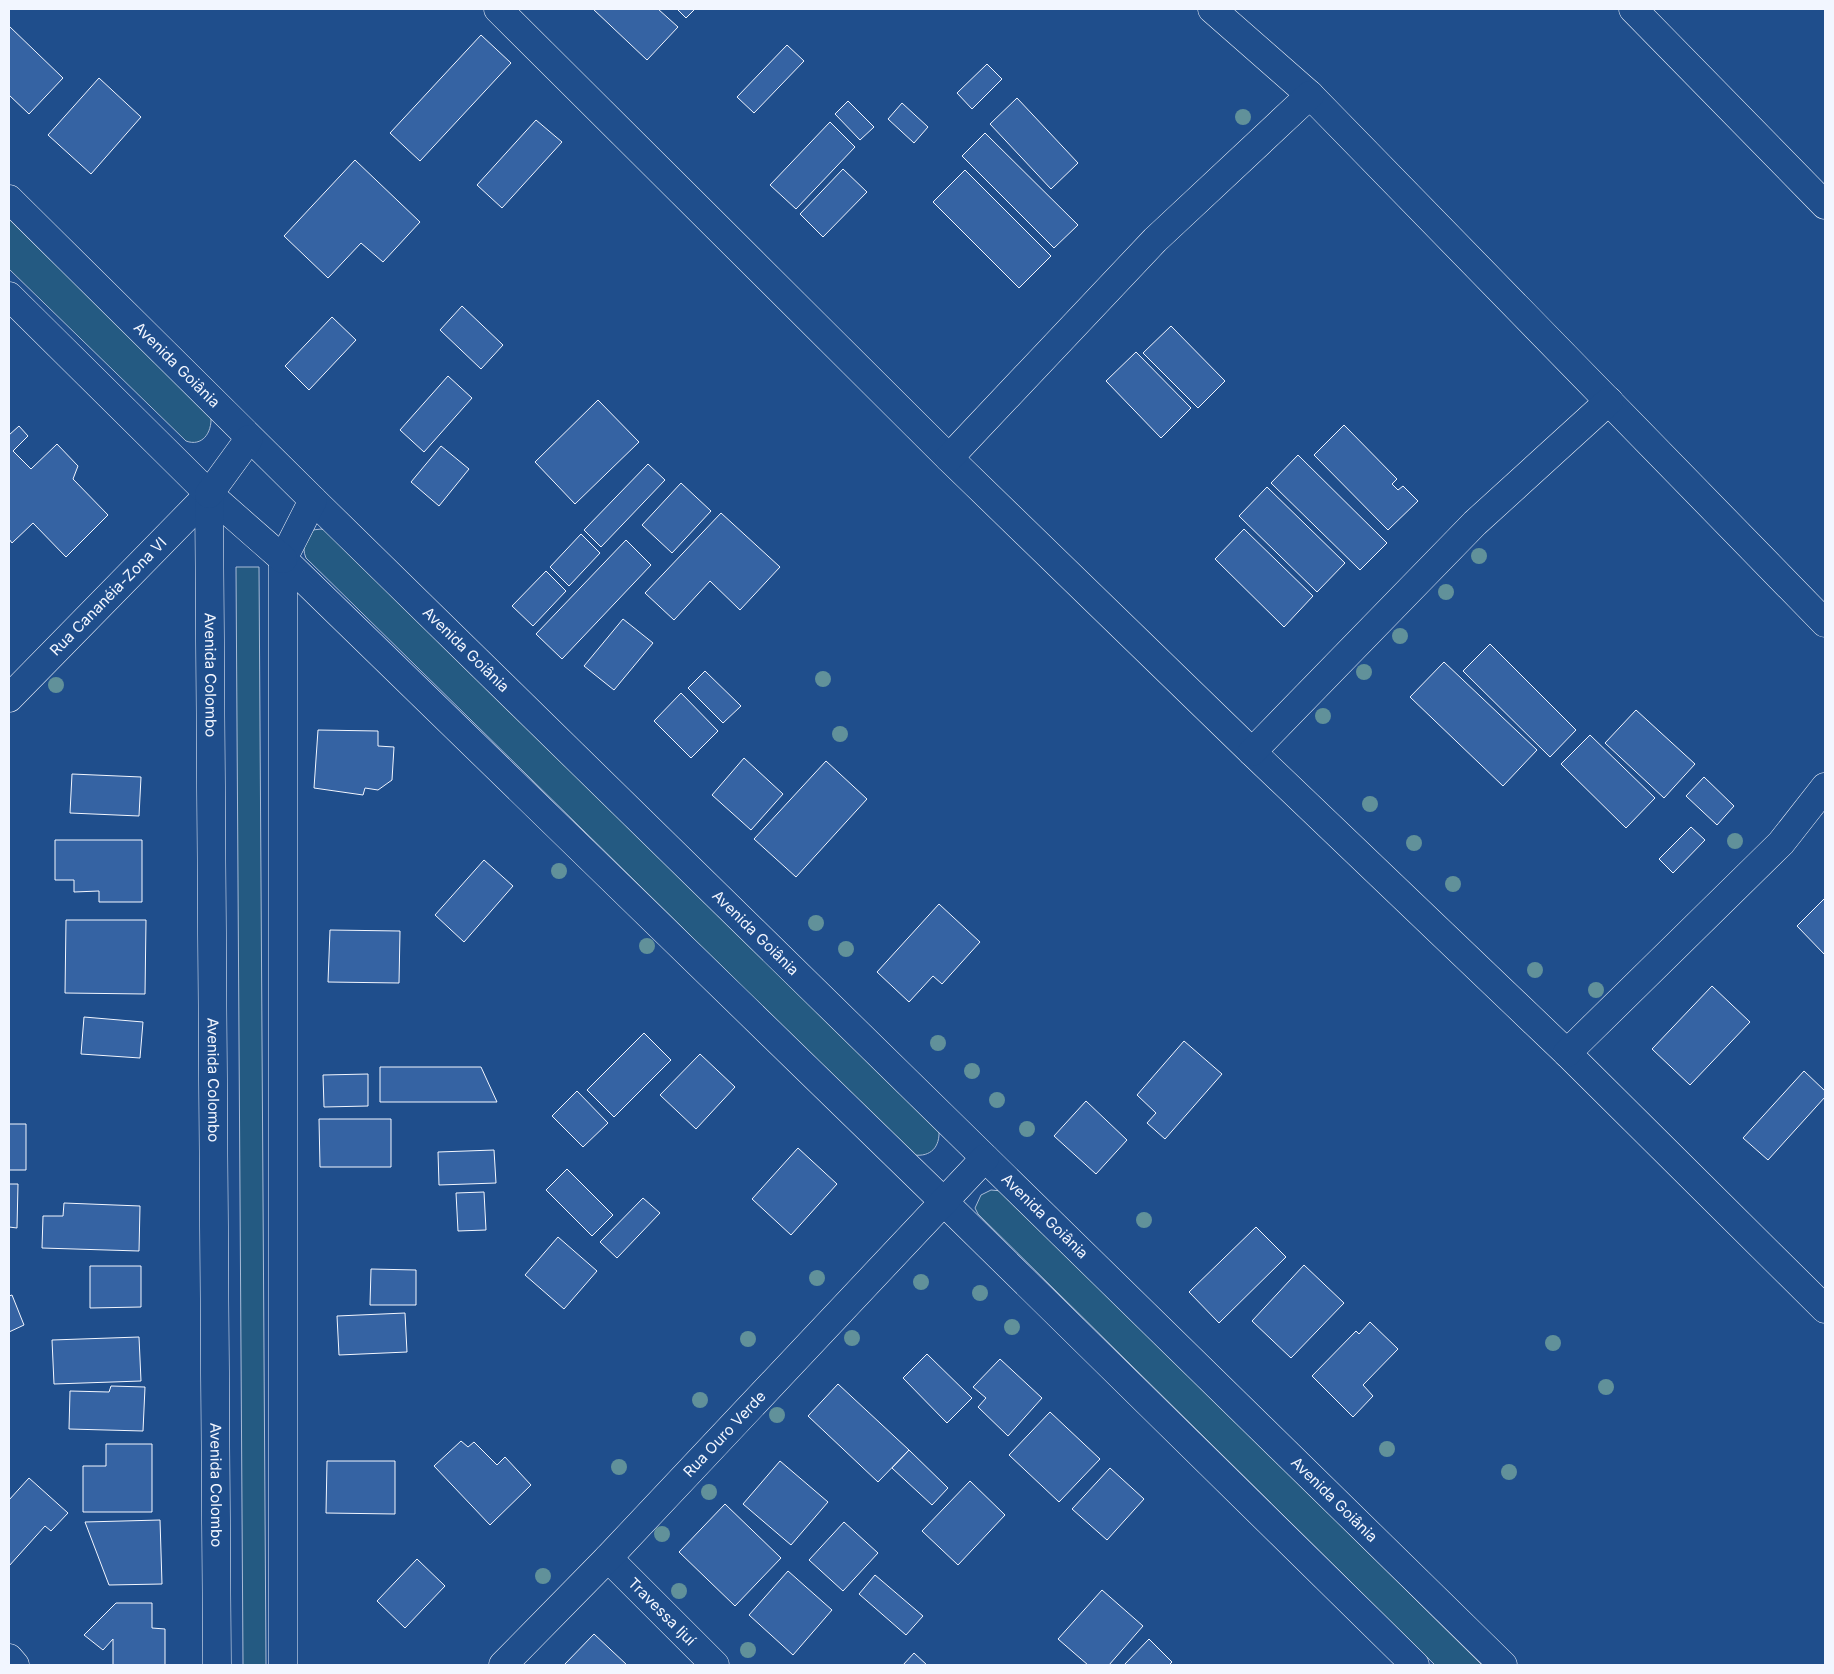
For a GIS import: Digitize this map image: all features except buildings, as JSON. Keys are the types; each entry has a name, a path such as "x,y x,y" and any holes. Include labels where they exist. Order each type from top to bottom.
{"street":[{"path":"1212,9 1310,95 1825,623"},
{"path":"1633,9 1825,205"},
{"path":"503,11 950,458 1252,752 1567,1053 1825,1308"},
{"path":"950,458 1155,240 1310,95"},
{"name":"Avenida Goiânia","path":"9,198 250,439 1503,1665"},
{"path":"9,296 209,494 283,559 944,1202 1415,1665"},
{"path":"1252,752 1475,523 1609,401"},
{"name":"Rua Cananéia-Zona VI","path":"9,698 209,494 250,439"},
{"name":"Avenida Colombo","path":"209,494 217,1665"},
{"path":"283,1665 283,559 313,500"},
{"path":"1567,1053 1781,843 1825,788"},
{"name":"Rua Ouro Verde","path":"503,1665 608,1558 985,1158"},
{"name":"Travessa Ijuí","path":"608,1558 715,1665"},
{"path":"9,1658 15,1665"}],"shaded area":[{"path":"9,219 211,417 210,428 205,437 197,442 186,441 9,269"},
{"path":"321,529 333,532 939,1130 938,1141 933,1150 925,1154 914,1155 306,558 304,547 306,540 313,530"},
{"path":"236,567 259,567 266,1665 243,1665"},
{"path":"991,1190 1002,1191 1482,1665 1435,1665 978,1214 975,1208 981,1195"}]}
